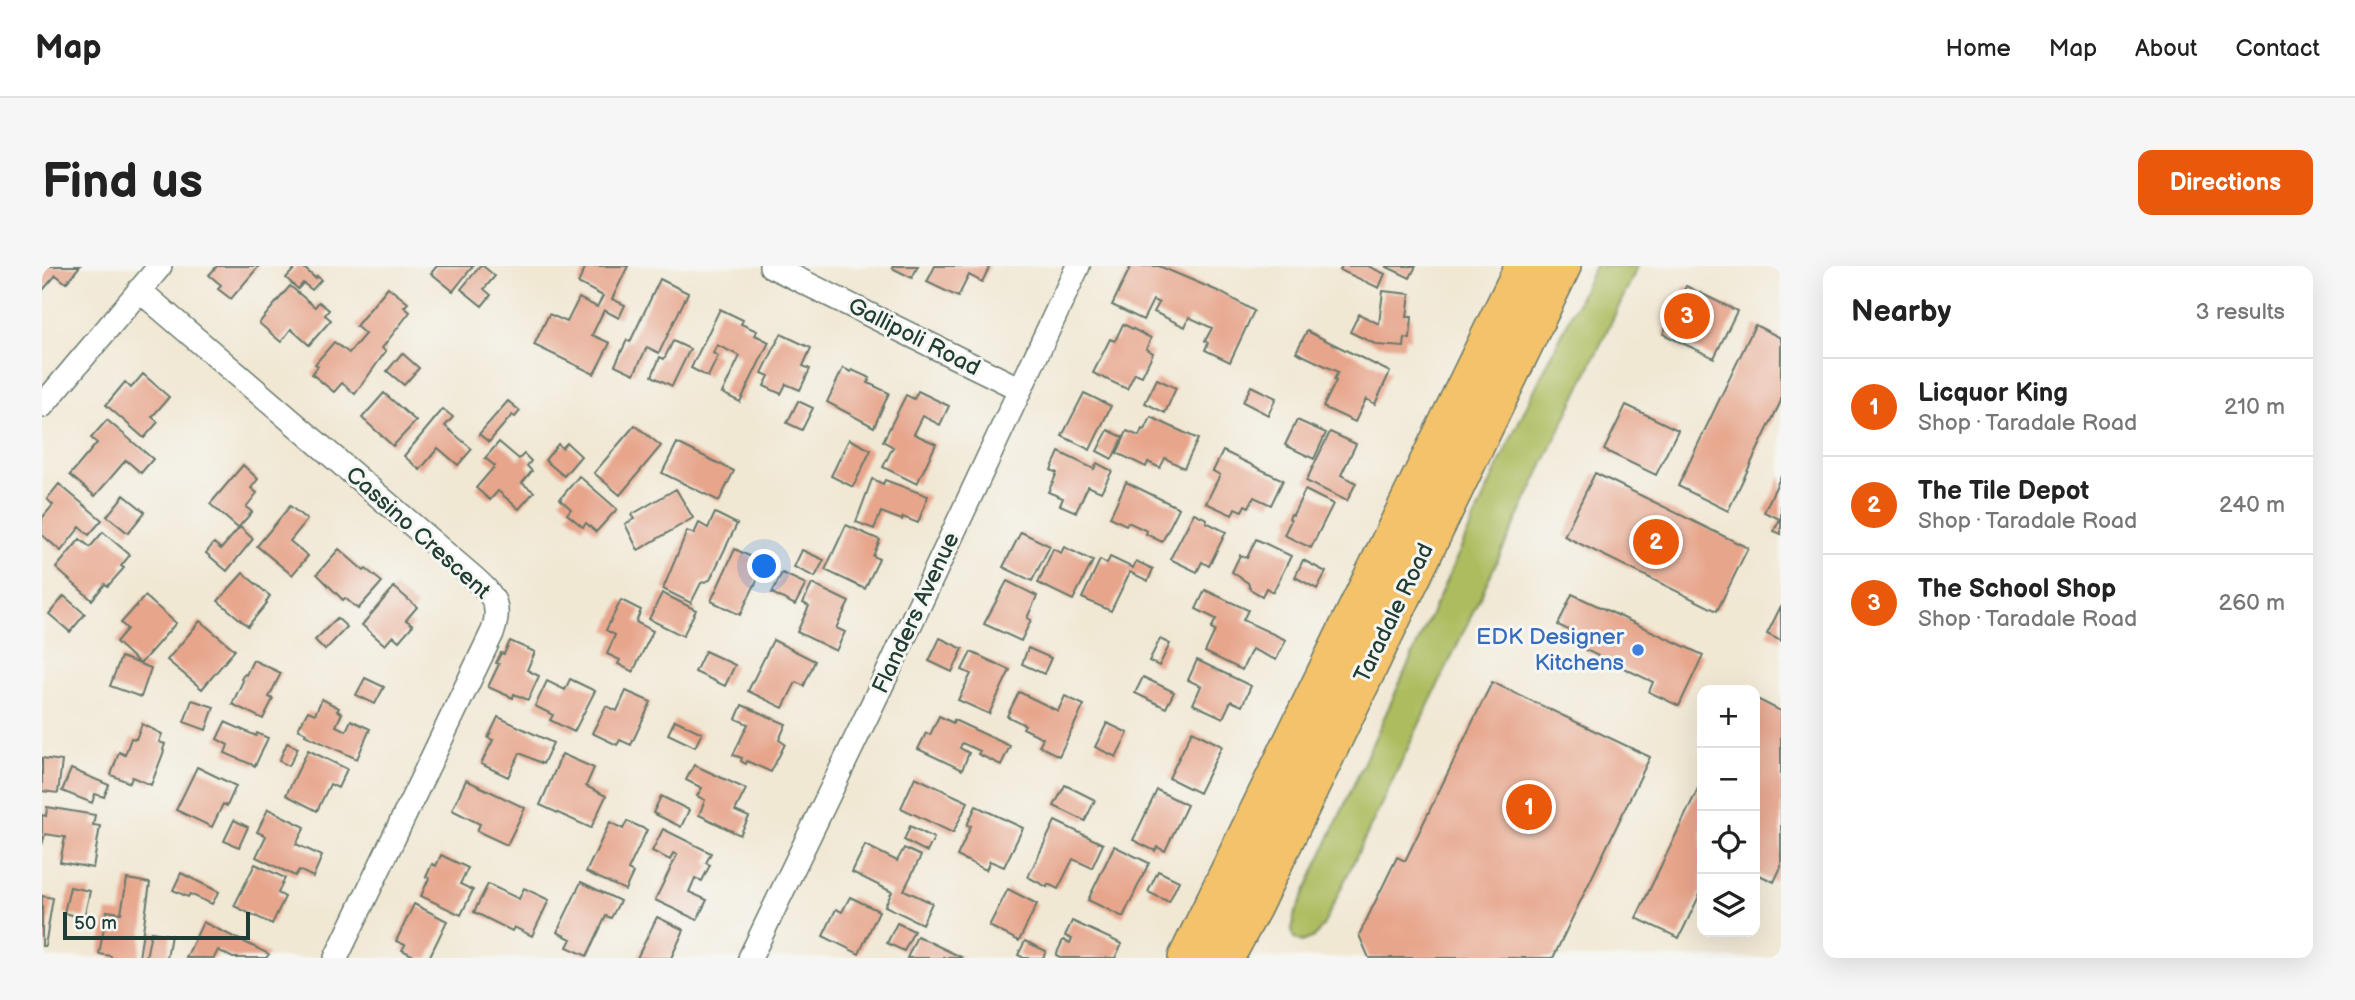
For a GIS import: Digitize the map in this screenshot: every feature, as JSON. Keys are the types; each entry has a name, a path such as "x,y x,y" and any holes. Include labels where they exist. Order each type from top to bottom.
{"highway":[{"name":"Taradale Road","path":"1187,958 1524,266"},
{"name":"Taradale Road","path":"1225,958 1253,906 1562,266"}],"street":[{"path":"42,405 160,266"},
{"name":"Gallipoli Road","path":"771,266 1020,389"},
{"name":"Flanders Avenue","path":"750,958 893,662 1078,266"},
{"name":"Cassino Crescent","path":"139,290 488,591 495,603 497,617 493,631 336,958"}],"green space":[{"path":"1595,266 1638,266 1324,924 1315,937 1302,942 1294,938 1294,916 1511,438"}],"building":[{"path":"42,266 80,266 66,283 56,275 42,291"},
{"path":"217,266 259,266 231,299 218,289 221,285 209,275"},
{"path":"297,266 302,266 321,280 312,290 303,283 298,289 286,278"},
{"path":"437,266 473,266 453,291 431,273"},
{"path":"480,266 495,276 484,289 491,295 482,306 461,289"},
{"path":"586,266 628,266 612,299 625,305 619,318 604,310 592,335 610,343 594,374 534,345 549,314 567,322 579,298 597,307 603,296 578,283"},
{"path":"918,266 912,278 892,268"},
{"path":"935,266 990,266 982,282 969,275 958,297 927,282"},
{"path":"1131,266 1159,266 1220,292 1254,311 1230,362 1205,350 1208,343 1205,341 1212,328 1189,317 1185,327 1154,312 1159,303 1153,300 1143,320 1112,305"},
{"path":"1342,266 1368,266 1385,274 1379,288 1340,270"},
{"path":"1385,266 1416,266 1410,278"},
{"path":"660,279 688,293 659,353 647,347 634,374 615,365 627,340 630,342"},
{"path":"290,286 315,307 319,302 329,310 325,315 331,320 309,345 291,329 281,342 259,323"},
{"path":"1686,286 1737,311 1714,358 1663,334"},
{"path":"388,287 408,303 404,307 410,312 382,348 386,351 355,394 342,383 334,392 312,374 318,366 315,364 334,342 349,353 365,334 356,326"},
{"path":"1383,291 1410,294 1407,317 1412,317 1410,339 1405,338 1404,347 1377,345 1350,332 1359,314 1379,324"},
{"path":"720,309 743,320 741,324 757,331 755,335 769,342 740,402 722,393 740,356 717,345 713,353 718,356 708,377 691,368"},
{"path":"1123,324 1151,338 1146,349 1153,353 1142,376 1135,373 1127,389 1093,373 1110,339 1115,341"},
{"path":"1755,325 1781,338 1781,401 1728,511 1678,486"},
{"path":"1307,331 1390,372 1375,404 1366,399 1355,422 1323,407 1338,372 1296,352"},
{"path":"781,334 811,348 803,366 810,369 800,390 786,384 781,394 764,386 769,376 762,373"},
{"path":"673,341 690,349 672,386 652,376 660,357 664,359"},
{"path":"402,353 419,368 404,385 387,371"},
{"path":"843,368 870,378 868,383 889,393 874,427 827,402"},
{"path":"143,374 169,397 152,417 158,422 144,438 106,405 125,382 131,388"},
{"path":"1157,379 1176,388 1165,413 1145,403"},
{"path":"1251,386 1276,398 1268,415 1243,402"},
{"path":"918,391 949,406 940,425 923,416 914,434 936,444 917,484 883,467 893,447 883,441 906,395 914,399"},
{"path":"384,393 416,421 393,446 362,418"},
{"path":"1084,393 1111,406 1090,450 1062,436"},
{"path":"508,401 520,411 515,417 512,415 489,442 479,434"},
{"path":"798,401 813,408 802,430 787,423"},
{"path":"1626,405 1678,430 1656,475 1604,450"},
{"path":"443,409 453,417 445,426 472,449 458,465 438,448 420,470 404,456"},
{"path":"1151,417 1198,439 1184,468 1165,458 1160,468 1148,462 1146,467 1117,453 1127,431 1139,436"},
{"path":"107,420 153,459 141,473 126,460 95,496 70,475 97,443 91,438"},
{"path":"1297,420 1326,433 1314,459 1285,445"},
{"path":"635,425 661,446 620,495 594,473"},
{"path":"1108,430 1123,437 1112,459 1097,451"},
{"path":"1330,432 1356,444 1341,475 1356,483 1347,501 1306,481"},
{"path":"849,439 871,450 853,487 831,476"},
{"path":"499,442 519,459 524,454 531,461 527,466 532,471 522,483 534,492 519,509 498,491 490,500 476,488 495,466 485,458"},
{"path":"567,443 581,456 564,476 545,460 558,444 562,448"},
{"path":"677,443 734,471 719,501 662,473"},
{"path":"1223,451 1283,480 1271,505 1254,497 1249,507 1245,505 1242,511 1235,508 1232,515 1206,503 1220,475 1213,471"},
{"path":"1059,452 1094,469 1097,463 1112,471 1101,492 1088,486 1076,512 1060,505 1063,498 1048,492 1057,473 1051,470"},
{"path":"243,465 258,479 251,488 257,493 246,507 252,512 238,528 210,504"},
{"path":"1595,473 1748,548 1717,611 1564,536"},
{"path":"579,476 617,509 596,532 586,523 583,527 567,514 571,509 560,499"},
{"path":"1781,476 1781,534 1774,531 1780,519 1764,512"},
{"path":"872,479 883,484 885,480 928,496 918,523 881,512 874,529 856,522"},
{"path":"1126,482 1179,508 1162,542 1146,534 1147,531 1110,517"},
{"path":"59,484 102,520 89,535 80,527 61,551 42,535 42,518 53,505 47,499"},
{"path":"676,489 693,518 638,550 625,524 634,519 631,515"},
{"path":"1305,490 1333,504 1311,548 1284,535 1291,520 1289,518"},
{"path":"124,495 145,512 128,533 107,516"},
{"path":"290,506 307,520 290,541 308,556 292,575 257,546"},
{"path":"715,513 737,524 710,580 701,583 691,603 663,589 687,531 694,534 699,523 708,528"},
{"path":"1194,513 1226,532 1209,566 1202,562 1197,572 1170,559"},
{"path":"846,525 880,540 873,556 879,559 865,589 825,570"},
{"path":"240,527 253,539 227,571 206,553 214,543 221,549"},
{"path":"103,532 130,555 121,566 124,568 108,586 105,584 92,600 56,568 80,539 90,547"},
{"path":"1021,532 1050,546 1032,581 1003,567"},
{"path":"1256,539 1291,556 1273,592 1266,588 1262,596 1232,572 1240,555 1247,558"},
{"path":"1064,547 1093,561 1073,600 1038,583 1053,549 1061,553"},
{"path":"339,549 364,571 366,569 382,582 358,609 345,598 343,600 317,574"},
{"path":"735,549 765,564 740,615 711,601"},
{"path":"802,550 824,560 815,577 794,567"},
{"path":"1110,557 1133,568 1136,561 1153,569 1148,581 1130,572 1111,611 1082,598 1100,560 1107,564"},
{"path":"1303,560 1326,572 1317,589 1295,577"},
{"path":"243,573 270,596 248,626 218,601"},
{"path":"782,573 806,584 795,605 772,593"},
{"path":"1007,581 1037,596 1027,618 1031,620 1021,641 984,624"},
{"path":"812,584 849,602 836,628 845,632 836,651 797,632 809,606 803,603"},
{"path":"394,587 417,607 406,620 413,625 399,641 393,636 385,645 362,625"},
{"path":"1205,590 1248,610 1243,620 1286,640 1276,660 1252,649 1242,670 1205,652 1215,631 1211,629 1216,619 1196,609"},
{"path":"662,593 696,610 683,636 649,619"},
{"name":"EDK Designer Kitchens","path":"1572,594 1703,655 1679,706 1649,692 1653,682 1573,644 1577,634 1558,625"},
{"path":"64,596 85,614 70,632 49,614"},
{"path":"145,596 176,623 140,664 116,642 127,629 121,623"},
{"path":"621,600 641,610 636,622 653,631 633,672 618,664 620,660 607,654 615,635 606,630"},
{"path":"1781,606 1781,641 1767,634"},
{"path":"337,618 347,627 325,650 315,640"},
{"path":"200,621 235,650 202,689 167,660"},
{"path":"940,638 963,649 952,672 929,661"},
{"path":"1160,639 1170,644 1159,666 1149,661"},
{"path":"773,640 815,661 804,686 796,682 783,708 748,691"},
{"path":"510,641 535,652 527,670 539,676 528,700 514,694 513,698 488,687 499,664 496,663"},
{"path":"1028,648 1051,658 1044,674 1022,664"},
{"path":"705,651 735,665 725,686 695,672"},
{"path":"971,652 1010,670 989,714 958,700 971,674 962,670"},
{"path":"121,657 151,668 141,697 110,686"},
{"path":"253,660 281,673 269,697 273,699 263,719 232,704 243,681 241,679"},
{"path":"1197,660 1251,686 1242,706 1231,701 1223,718 1193,704 1201,686 1188,680"},
{"path":"1143,677 1174,692 1166,708 1135,693"},
{"path":"365,678 384,687 375,704 356,695"},
{"path":"570,679 595,691 574,732 550,720 553,715 535,706 547,681 565,690"},
{"path":"1492,682 1650,757 1553,958 1369,958 1359,935 1397,857 1405,861"},
{"path":"626,691 651,702 631,745 620,740 617,745 592,733 606,706 617,711"},
{"path":"1019,692 1058,711 1065,696 1084,705 1059,756 1039,746 1043,738 1007,716"},
{"path":"322,699 339,708 337,711 342,713 336,726 346,731 351,720 370,729 357,759 305,735 306,733 298,729 308,711 315,714"},
{"path":"192,700 214,707 206,730 184,722"},
{"path":"1760,700 1781,711 1781,867 1774,882 1760,875"},
{"path":"742,705 786,724 779,740 785,744 771,772 747,761 746,764 741,761 742,758 733,755 748,724 736,719"},
{"path":"939,716 953,723 954,720 1010,746 1001,765 962,743 960,748 969,753 962,770 918,749 926,733 930,735"},
{"path":"498,717 553,743 543,764 520,753 508,777 481,764 493,740 488,738"},
{"path":"675,720 702,733 695,747 668,734"},
{"path":"225,722 256,736 257,733 268,738 255,766 225,753 228,745 217,739"},
{"path":"1107,723 1128,733 1116,757 1095,747"},
{"path":"142,724 162,734 159,742 165,744 151,785 132,777 130,783 111,775 119,752 125,755 131,738 136,739"},
{"path":"1192,731 1222,746 1199,793 1169,778"},
{"path":"287,743 298,748 289,766 279,761"},
{"path":"308,750 347,769 338,788 330,784 317,811 286,795"},
{"path":"562,754 594,768 586,786 606,796 591,828 540,805"},
{"path":"42,758 62,761 58,793 42,791"},
{"path":"694,765 746,789 735,811 749,817 740,835 699,815 705,800 697,796 702,788 686,780"},
{"path":"197,767 236,786 227,806 223,804 212,827 176,810"},
{"path":"71,769 109,785 104,797 95,794 92,803 62,791"},
{"path":"915,777 968,802 953,833 901,808"},
{"path":"466,780 525,808 507,845 477,831 480,824 452,810"},
{"path":"1065,785 1095,800 1085,821 1054,806"},
{"path":"1157,790 1187,805 1165,851 1157,847 1155,851 1133,840"},
{"path":"1697,790 1697,900 1679,938 1636,918"},
{"path":"661,796 689,810 681,827 653,813"},
{"path":"976,806 1023,828 1004,867 990,861 986,870 957,856 971,826 967,825"},
{"path":"47,807 95,815 93,825 100,826 93,868 60,862 65,837 45,834 42,845 42,815 46,816"},
{"path":"268,809 305,827 296,844 322,856 313,877 299,870 295,876 256,857 266,836 257,832"},
{"path":"234,820 248,827 239,847 224,841"},
{"path":"627,821 647,830 628,870 633,873 625,890 586,872 610,822 623,829"},
{"path":"1055,821 1103,844 1092,868 1073,859 1058,889 1048,884 1047,887 1028,877"},
{"path":"910,826 934,838 927,852 904,840"},
{"path":"663,829 711,853 706,863 710,865 702,881 695,878 689,892 707,900 697,920 655,900 677,855 673,853 670,860 652,851"},
{"path":"865,845 897,861 904,848 921,856 904,890 932,903 922,924 885,906 892,892 852,872"},
{"path":"1114,846 1149,863 1123,917 1088,900"},
{"path":"441,855 468,868 460,884 473,890 461,915 421,896 432,864 436,866"},
{"path":"255,864 285,878 278,893 285,897 272,924 234,906"},
{"path":"1158,871 1179,881 1169,902 1148,892"},
{"path":"181,873 219,892 212,904 173,890"},
{"path":"127,879 150,883 139,958 111,958 99,954 107,911 121,913"},
{"path":"581,882 620,901 611,918 606,916 587,956 567,947 571,939 557,932"},
{"path":"488,884 519,899 524,888 549,900 532,936 514,927 512,931 474,912"},
{"path":"70,887 90,891 84,918 64,913"},
{"path":"1008,889 1037,904 1019,941 989,926"},
{"path":"42,896 53,898 45,946 42,946"},
{"path":"850,897 879,911 859,954 823,936 836,909 842,912"},
{"path":"414,904 447,921 429,958 418,958 402,950 405,945 396,941"},
{"path":"657,917 684,930 671,958 637,958"},
{"path":"1072,921 1122,944 1115,958 1062,958 1056,955 1063,940 1070,943 1072,939 1065,936"},
{"path":"203,922 269,954 266,958 233,958 218,950 214,958 186,958"},
{"path":"897,923 914,931 904,951 887,943"},
{"path":"151,932 171,935 167,958 146,958"},
{"path":"917,936 963,958 907,958"},
{"path":"1025,941 1046,951 1043,958 1024,958 1018,955"}],"place":[{"name":"The School Shop","path":"1687,316"},
{"name":"The Tile Depot","path":"1656,542"},
{"name":"EDK Designer Kitchens","path":"1638,650"},
{"name":"Licquor King","path":"1529,807"}]}
